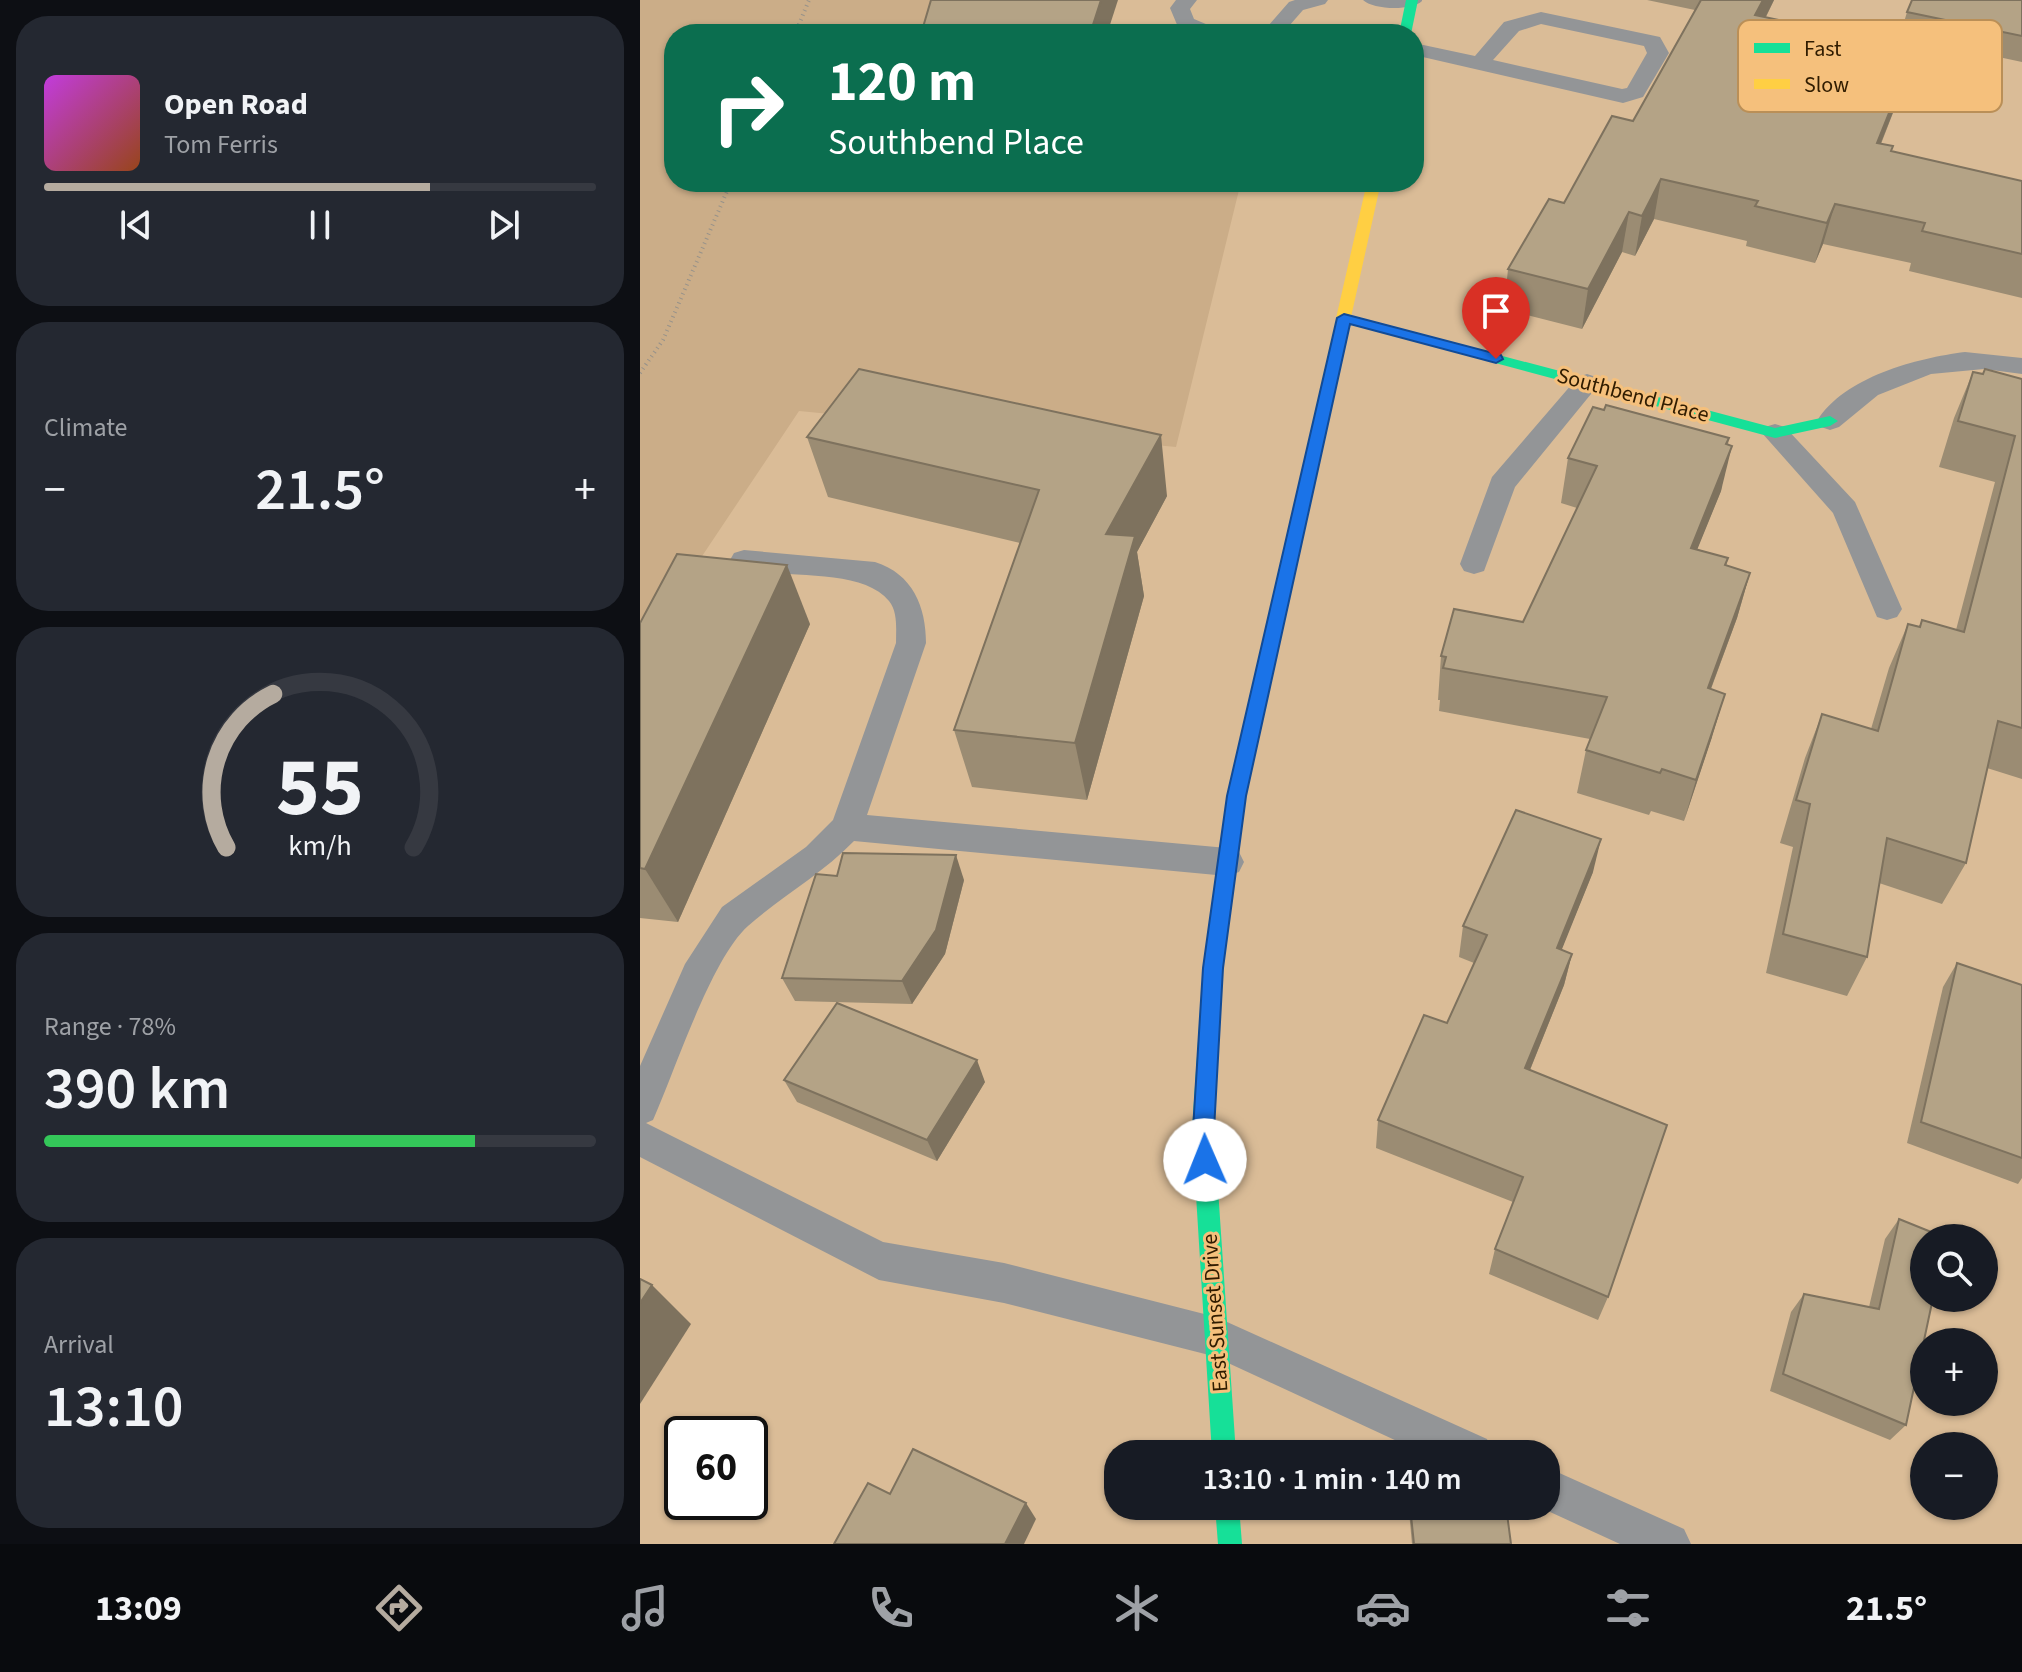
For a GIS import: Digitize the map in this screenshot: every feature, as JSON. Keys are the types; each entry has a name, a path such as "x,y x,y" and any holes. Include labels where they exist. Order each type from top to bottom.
{"main road":[{"path":"1407,24 1412,0"},
{"name":"East Sunset Drive","path":"1223,1440 1203,1130 1213,968 1236,796 1372,192"},
{"name":"Southbend Place","path":"1344,318 1775,433 1830,421"},
{"path":"1228,1520 1230,1544"}],"lane":[{"path":"1187,0 1180,8 1188,24"},
{"path":"1280,24 1296,6 1318,0"},
{"path":"1373,0 1412,0"},
{"path":"1424,51 1480,64 1623,96 1635,92 1658,53 1653,41 1541,18 1524,19 1509,26 1480,64"},
{"path":"1830,421 1873,387 1950,359 2003,361 2022,366"},
{"path":"1474,564 1502,484 1587,383"},
{"path":"1775,433 1845,509 1887,609"},
{"path":"640,1108 697,975 720,936 734,917 818,857 847,827 911,643 911,618 903,596 875,573 744,560"},
{"path":"847,827 1227,862"},
{"path":"640,1138 879,1261 1004,1283 1216,1337 1441,1440"},
{"path":"1560,1494 1669,1544"}],"path":[{"path":"799,24 809,0"},
{"path":"640,373 663,340 727,192"}],"shaded area":[{"path":"640,0 952,0 928,24 664,24 664,192 1239,192 1176,447 799,411 640,649"}],"building":[{"path":"931,0 1101,0 1093,24 924,24"},
{"path":"1701,0 1763,0 1755,15 1779,20 1738,20 1738,112 1889,112 1877,143 1893,146 1891,151 2022,181 2022,254 1922,231 1925,223 1835,204 1827,223 1755,206 1758,201 1661,179 1642,216 1629,212 1588,289 1508,269 1549,199 1564,203 1612,116 1633,121"},
{"path":"1912,0 2022,0 2022,36 2002,32 2002,20 1945,20 1907,12"},
{"path":"859,369 1161,435 1106,534 1135,536 1075,743 954,730 1039,490 807,437"},
{"path":"1985,369 2022,379 2022,728 1998,721 1966,863 1887,838 1867,957 1783,934 1810,804 1796,800 1822,714 1878,731 1908,624 1920,627 1922,620 1964,632 2015,436 1958,421 1973,372 1983,374"},
{"path":"1606,405 1729,438 1726,444 1732,446 1691,548 1728,558 1725,565 1750,573 1708,688 1725,694 1696,780 1662,769 1660,773 1586,750 1607,697 1443,668 1446,657 1441,656 1454,609 1523,622 1597,466 1568,458 1593,407 1604,410"},
{"path":"677,554 787,565 645,869 640,868 640,623"},
{"path":"1516,810 1601,839 1557,948 1572,954 1525,1068 1667,1125 1608,1297 1495,1249 1523,1177 1378,1120 1424,1015 1447,1023 1487,935 1463,926"},
{"path":"843,853 956,855 936,930 902,981 782,978 816,874 837,876"},
{"path":"1957,963 2022,985 2022,1158 1921,1122"},
{"path":"837,1003 977,1060 927,1140 784,1080"},
{"path":"1899,1219 1911,1224 1910,1312 1930,1312 1927,1328 1910,1328 1910,1406 1906,1425 1783,1374 1804,1294 1879,1309"},
{"path":"640,1279 652,1285 640,1303"},
{"path":"913,1449 1026,1503 1005,1544 834,1544 868,1483 890,1494"},
{"path":"1411,1520 1508,1520 1511,1544 1414,1544"}],"traffic: fast":[{"path":"1407,24 1412,0"},
{"path":"1344,318 1775,433 1830,421"},
{"path":"1223,1440 1203,1130 1213,968 1236,796 1290,556"},
{"path":"1228,1520 1230,1544"}],"traffic: slow":[{"path":"1290,556 1372,192"}],"route":[{"path":"1205,1160 1203,1130 1213,968 1236,796 1344,318 1496,359"}]}
